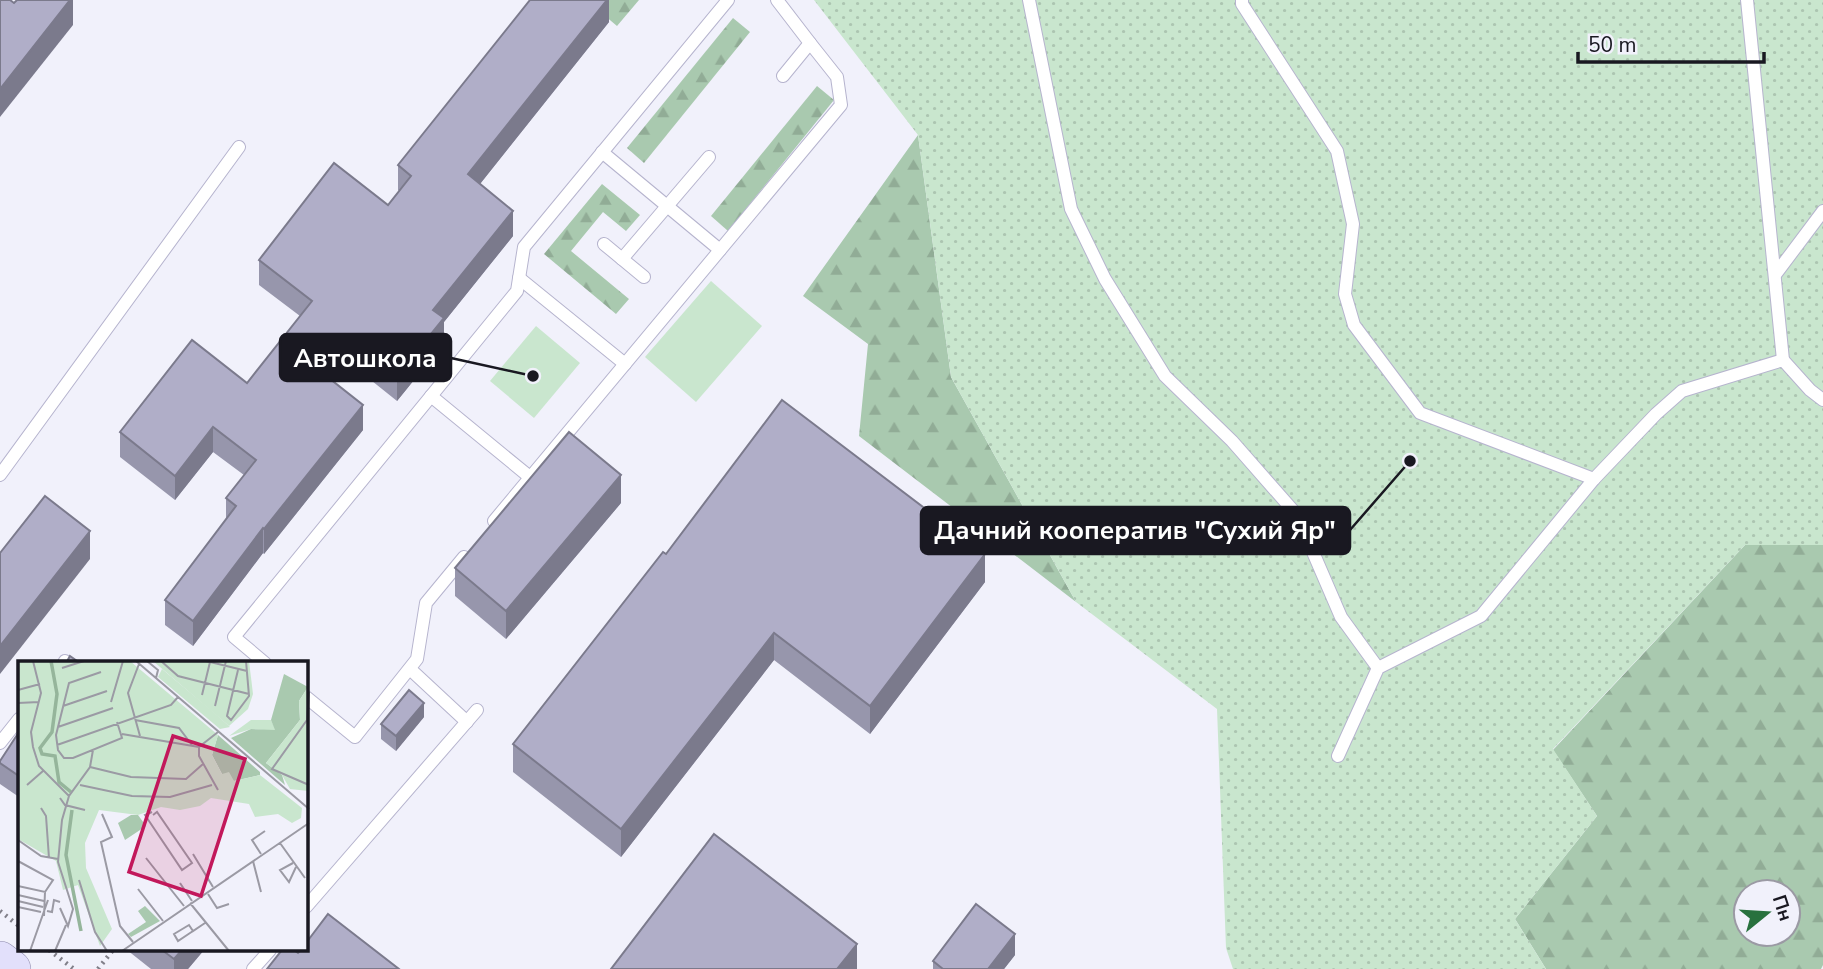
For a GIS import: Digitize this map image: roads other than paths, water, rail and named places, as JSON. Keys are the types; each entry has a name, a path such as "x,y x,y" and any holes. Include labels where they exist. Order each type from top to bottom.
{"main road":[{"path":"0,960 12,969"}],"lane":[{"path":"263,661 234,637 517,291 524,247 728,0"},
{"path":"487,530 841,106 837,77 777,0"},
{"path":"1029,0 1071,209 1105,279 1165,376 1232,441 1297,515 1341,617 1378,668"},
{"path":"1242,0 1242,4 1337,151 1353,224 1346,294 1354,325 1420,413 1594,479"},
{"path":"1747,0 1783,360 1810,390 1823,400"},
{"path":"783,76 810,43"},
{"path":"0,475 239,147"},
{"path":"603,152 720,250"},
{"path":"622,259 709,157"},
{"path":"1775,275 1823,211"},
{"path":"604,244 644,277"},
{"path":"519,278 625,364"},
{"path":"1338,756 1378,668 1481,616 1594,479 1656,414 1682,391 1783,360"},
{"path":"431,396 531,478"},
{"path":"308,698 355,737 417,659 426,603 469,551"},
{"path":"410,668 467,722"},
{"path":"308,905 477,710"},
{"path":"0,743 18,720"},
{"path":"253,969 269,951"}],"place":[{"name":"Автошкола","path":"533,376"},
{"name":"Дачний кооператив \"Сухий Яр\"","path":"1410,461"}]}
